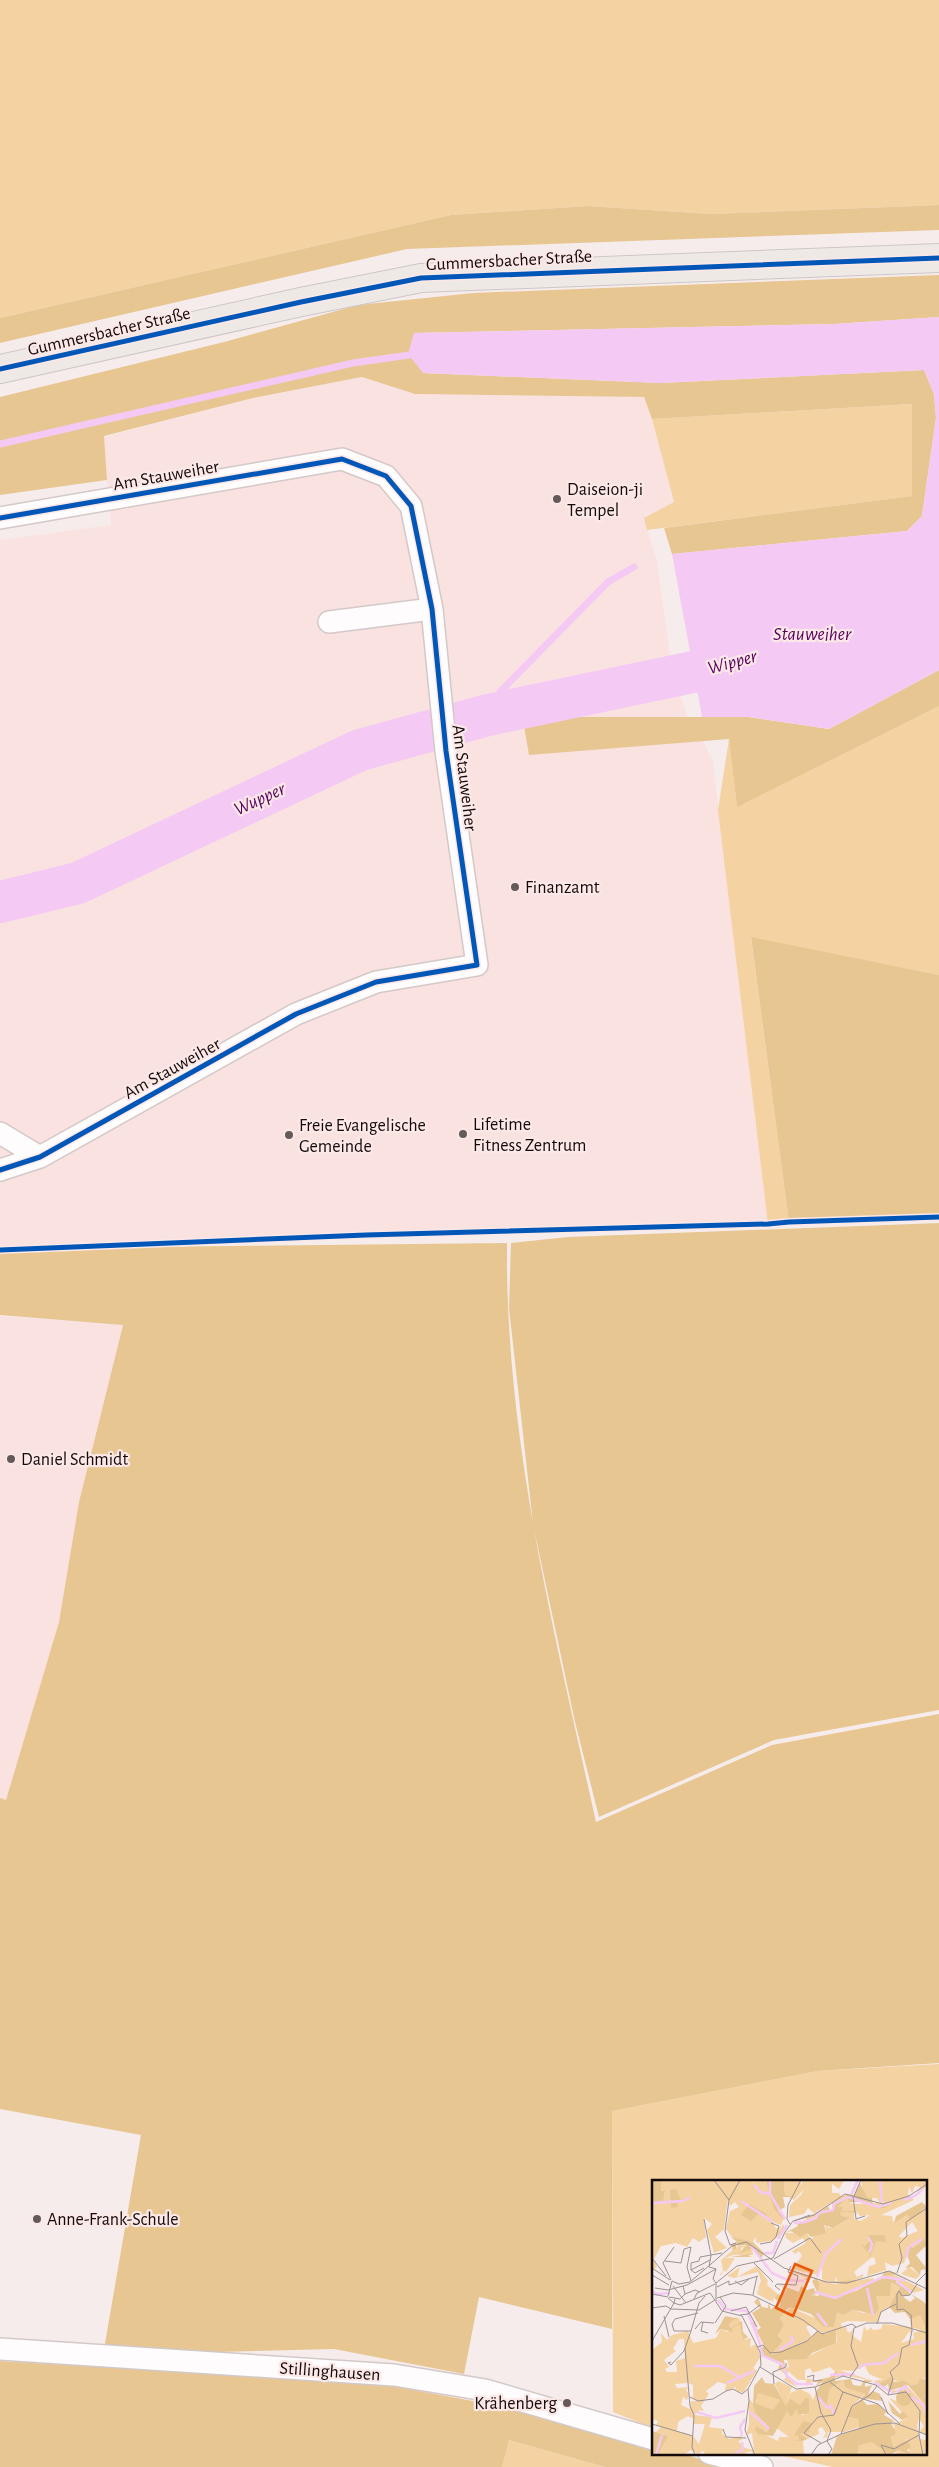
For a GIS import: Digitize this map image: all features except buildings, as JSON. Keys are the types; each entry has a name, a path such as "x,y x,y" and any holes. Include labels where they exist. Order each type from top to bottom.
{"main road":[{"name":"Gummersbacher Straße","path":"0,369 300,302 421,278 939,258"}],"street":[{"name":"Am Stauweiher","path":"0,518 342,459 386,476 411,506 432,609 446,751 477,965 376,982 296,1014 40,1157 0,1170"},
{"path":"329,622 432,609"},
{"path":"0,1133 40,1157"},
{"name":"Stillinghausen","path":"0,2348 394,2375 485,2390 652,2439"},
{"path":"713,2454 762,2467"}],"shaded area":[{"path":"0,0 939,0 939,205 711,214 588,206 451,215 0,318"},
{"path":"939,205 939,230 407,249 0,343 0,318 451,215 588,206 711,214"},
{"path":"939,275 939,317 834,324 414,333 423,373 660,383 924,370 934,394 936,418 922,516 907,531 672,554 664,528 912,496 912,404 652,419 644,397 415,394 362,377 253,398 104,436 107,480 0,495 0,397 224,342 358,305 473,293"},
{"path":"362,377 415,394 644,397 652,419 674,503 644,518 657,561 673,677 690,722 701,736 713,762 768,1224 0,1248 0,540 111,525 103,437 253,398"},
{"path":"913,404 913,496 647,530 644,518 674,502 652,419"},
{"path":"939,670 939,706 737,807 729,739 529,755 523,720 549,717 748,717 829,729"},
{"path":"939,706 939,975 751,938 789,1222 768,1224 718,810 729,739 737,806"},
{"path":"751,937 939,975 939,1217 789,1222"},
{"path":"939,1223 939,1710 774,1740 599,1817 575,1722 533,1524 509,1308 511,1243 568,1237"},
{"path":"507,1243 514,1389 523,1462 549,1607 596,1822 772,1745 939,1714 939,2063 818,2071 612,2111 612,2329 479,2297 464,2374 334,2349 103,2355 141,2135 0,2109 0,1798 6,1800 59,1622 79,1502 123,1325 0,1315 0,1251 49,1248"},
{"path":"0,1316 123,1324 79,1502 59,1622 6,1800 0,1798"},
{"path":"939,2064 939,2467 833,2467 774,2454 926,2454 926,2180 652,2180 652,2428 613,2412 612,2111 818,2071"},
{"path":"0,2361 376,2383 532,2412 652,2446 652,2454 682,2454 728,2467 605,2467 509,2440 502,2467 0,2467"},
{"path":"509,2440 605,2467 502,2467"}],"water":[{"name":"Stauweiher","path":"939,317 939,670 829,729 748,717 702,717 672,554 907,531 922,516 936,418 934,394 924,370 660,383 423,373 408,354 414,333 834,324"}],"waterway":[{"path":"0,444 353,363 416,354"},
{"path":"488,715 500,692 608,582 634,567"},
{"name":"Wupper","path":"0,902 78,883 360,750 488,715 693,672 748,656"}],"cycle path":[{"path":"0,369 301,302 421,278 939,258"},
{"path":"0,518 342,459 386,476 411,506 432,609 446,751 477,965 376,982 296,1014 40,1157 0,1170"},
{"path":"0,1250 366,1235 768,1224 939,1217"}],"place":[{"name":"Daiseion-ji Tempel","path":"557,499"},
{"name":"Finanzamt","path":"515,887"},
{"name":"Lifetime Fitness Zentrum","path":"463,1134"},
{"name":"Freie Evangelische Gemeinde","path":"289,1135"},
{"name":"Daniel Schmidt","path":"11,1459"},
{"name":"Anne-Frank-Schule","path":"37,2219"},
{"name":"Krähenberg","path":"567,2403"}],"water label":[{"name":"Wipper","path":"732,661"}]}
